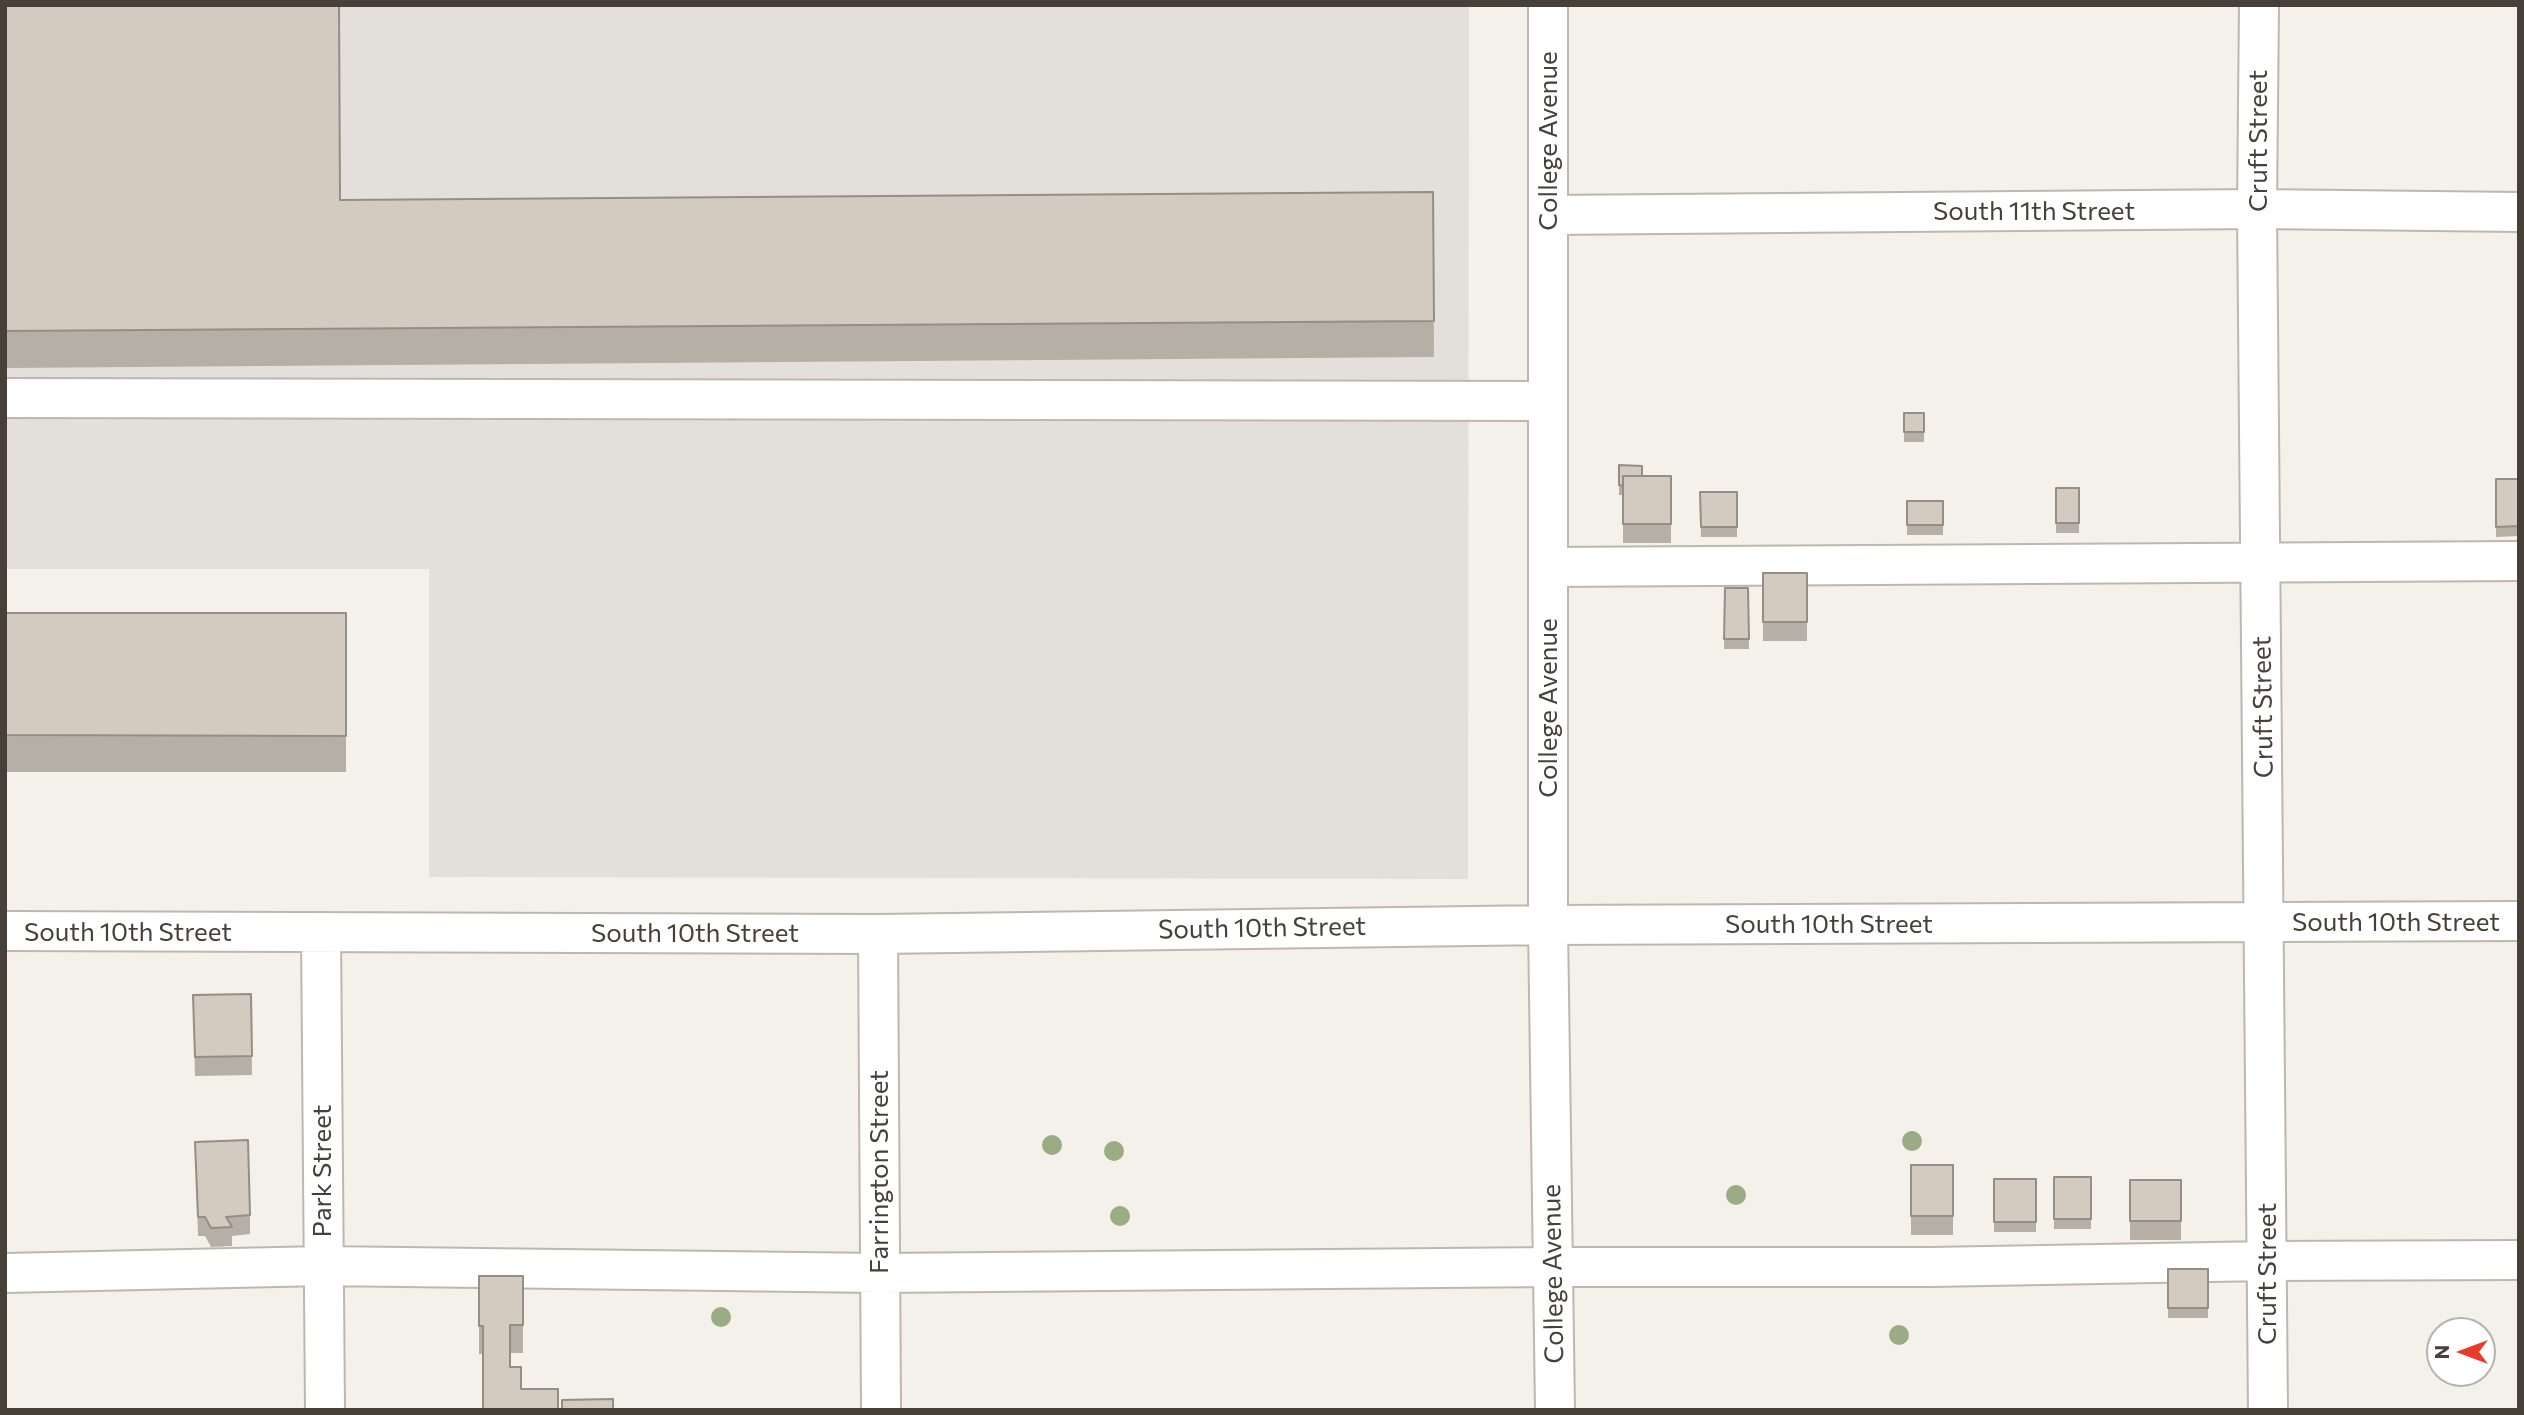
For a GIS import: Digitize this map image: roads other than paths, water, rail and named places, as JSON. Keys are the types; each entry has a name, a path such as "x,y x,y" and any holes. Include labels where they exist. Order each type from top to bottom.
{"street":[{"name":"College Avenue","path":"1548,5 1548,925 1555,1410"},
{"name":"Cruft Street","path":"2259,5 2257,209 2268,1410"},
{"name":"South 11th Street","path":"1548,215 2257,209 2519,212"},
{"path":"5,398 1548,401"},
{"path":"1548,567 2519,561"},
{"name":"South 10th Street","path":"5,931 878,933 1548,925 2519,921"},
{"name":"Park Street","path":"321,932 325,1410"},
{"name":"Farrington Street","path":"878,933 881,1410"},
{"path":"5,1273 323,1266 880,1273 2519,1261"}]}
